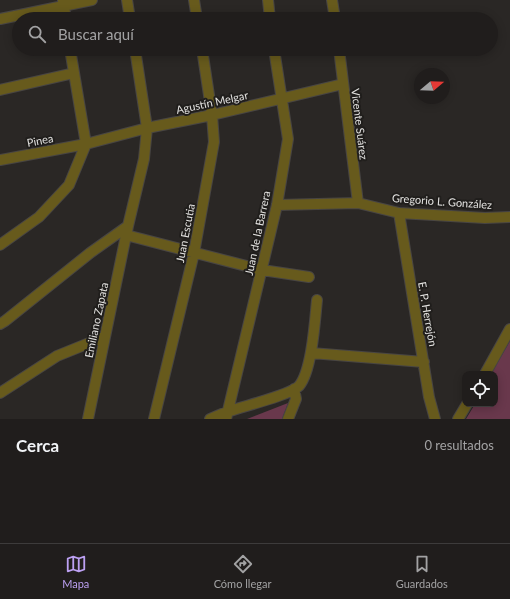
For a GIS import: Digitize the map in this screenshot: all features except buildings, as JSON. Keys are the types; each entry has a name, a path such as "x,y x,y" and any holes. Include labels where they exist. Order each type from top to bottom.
{"street":[{"path":"28,12 64,3 92,0"},
{"path":"127,0 129,12"},
{"path":"194,0 196,12"},
{"path":"268,0 269,12"},
{"path":"332,0 334,12"},
{"path":"0,19 12,16"},
{"path":"0,244 39,217 69,186 86,144 71,56"},
{"name":"Emiliano Zapata","path":"88,419 104,336 144,159 147,128 136,56"},
{"name":"Juan Escutia","path":"154,419 194,254 214,142 212,115 203,56"},
{"name":"Juan de la Barrera","path":"228,415 277,205 288,139 275,56"},
{"name":"Vicente Suárez","path":"340,56 358,202"},
{"path":"0,90 74,73"},
{"name":"Agustín Melgar","path":"86,144 147,128 212,115 343,84"},
{"name":"Pinea","path":"0,160 86,144"},
{"name":"Gregorio L. González","path":"277,205 358,202 399,213 485,218 510,217"},
{"name":"E. P. Herrejón","path":"399,213 435,419"},
{"path":"0,324 90,253 127,231 194,254 262,270 309,277"},
{"path":"210,419 228,415 288,393 299,386 311,353 317,300"},
{"path":"487,371 510,328"},
{"path":"0,393 57,356 104,336"},
{"path":"311,353 424,362"},
{"path":"288,419 296,400 294,389"},
{"path":"458,419 465,407"}],"shaded area":[{"path":"510,341 510,419 466,419 473,407 498,407 498,371 493,371"},
{"path":"288,403 282,419 247,419"}]}
